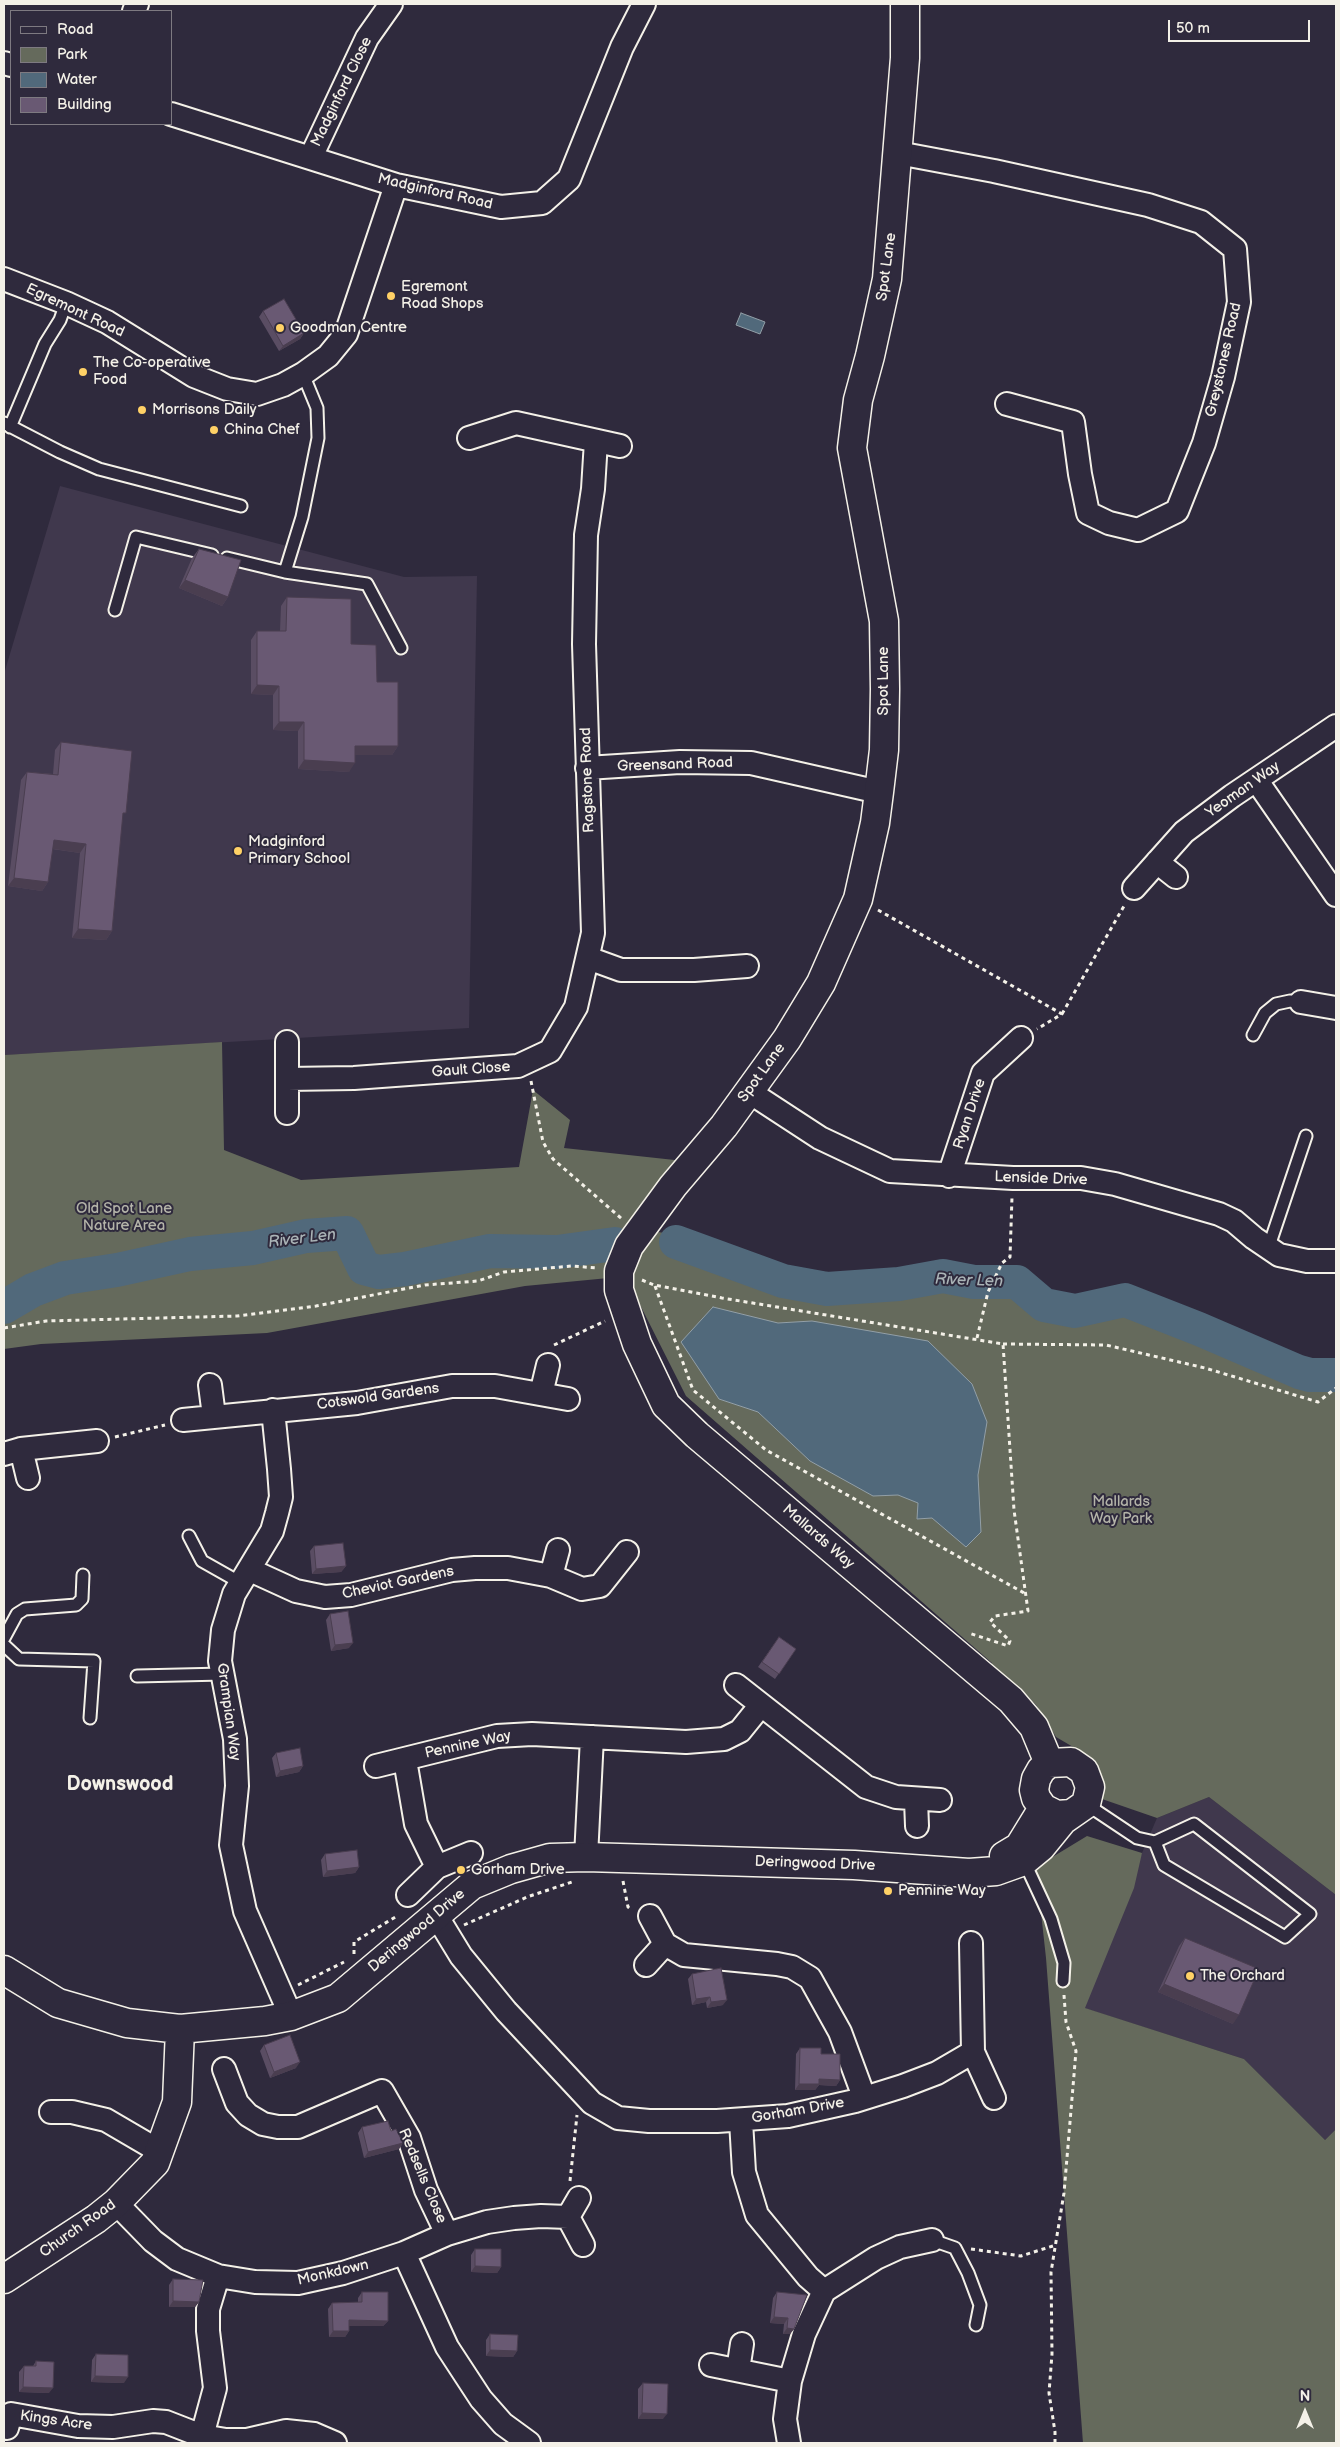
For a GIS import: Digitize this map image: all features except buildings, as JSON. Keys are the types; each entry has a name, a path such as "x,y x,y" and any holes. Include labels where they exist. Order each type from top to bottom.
{"street":[{"name":"Madginford Close","path":"311,157 366,38 391,4"},
{"name":"Madginford Road","path":"172,114 396,185 501,207 542,203 569,179 622,47 644,4"},
{"name":"Spot Lane","path":"621,1291 629,1246 638,1232 673,1186 724,1126 787,1039 821,983 858,899 875,823 884,741 884,622 852,448 858,400 887,279 905,58 904,4"},
{"name":"Greystones Road","path":"898,152 1148,205 1201,222 1235,249 1239,302 1223,377 1204,443 1177,511 1138,530 1109,524 1088,513 1080,474 1082,424 1007,404"},
{"name":"Egremont Road","path":"4,281 66,303 107,322 194,376 227,389 257,394 283,385 304,374 328,356 346,334 396,185"},
{"path":"469,438 516,423 620,446"},
{"name":"Ragstone Road","path":"588,958 593,933 584,644 586,535 593,489 596,441"},
{"name":"Yeoman Way","path":"1134,888 1184,832 1232,796 1257,781 1336,726"},
{"name":"Greensand Road","path":"587,768 680,762 751,764 879,792"},
{"path":"1257,781 1336,895"},
{"path":"1157,862 1176,877"},
{"path":"588,958 621,970 694,970 747,966"},
{"name":"Gault Close","path":"287,1079 363,1078 518,1066 550,1051 576,1007 588,958"},
{"path":"1301,1002 1336,1008"},
{"name":"Ryan Drive","path":"949,1176 983,1073 1021,1038"},
{"path":"287,1042 287,1113"},
{"name":"Lenside Drive","path":"748,1091 820,1138 850,1154 890,1170 949,1176 1081,1178 1116,1184 1219,1214 1234,1221 1268,1248 1289,1258 1307,1261 1336,1261"},
{"name":"Mallards Way","path":"621,1291 641,1352 666,1405 697,1435 1011,1700 1034,1727 1049,1763"},
{"path":"541,1394 548,1365"},
{"path":"210,1385 214,1416"},
{"name":"Cotswold Gardens","path":"183,1420 357,1403 452,1386 496,1386 568,1399"},
{"name":"Grampian Way","path":"273,1410 281,1497 272,1531 234,1594 223,1630 220,1661 236,1739 238,1786 231,1845 245,1911 287,2005"},
{"path":"28,1478 12,1451 97,1441"},
{"path":"551,1576 558,1550"},
{"name":"Cheviot Gardens","path":"245,1577 325,1597 351,1595 452,1570 508,1568 551,1576 582,1589 600,1586 627,1552"},
{"path":"736,1685 866,1787 896,1797 916,1800 940,1800"},
{"name":"Pennine Way","path":"376,1766 497,1736 532,1734 686,1742 724,1739 740,1731 761,1705"},
{"path":"582,1869 592,1737"},
{"name":"Pennine Way","path":"405,1760 416,1824 437,1867"},
{"path":"1070,1762 1084,1771 1090,1787 1078,1809 1057,1815 1043,1808 1034,1790 1041,1770 1049,1763 1070,1762"},
{"path":"916,1800 917,1826"},
{"name":"Deringwood Drive","path":"970,1874 994,1863 1019,1847 1043,1808"},
{"name":"Deringwood Drive","path":"4,1970 58,2003 127,2023 180,2029 265,2022 287,2005 338,1998 442,1925 472,1885 511,1869 550,1858 582,1869 863,1866 970,1874 996,1871 1024,1861 1041,1848 1078,1809"},
{"path":"408,1895 437,1867 471,1853"},
{"path":"650,1916 665,1944 684,1955 750,1960 792,1967 810,1978 840,2032 864,2097"},
{"name":"Gorham Drive","path":"442,1925 461,1956 506,2011 592,2103 618,2118 649,2121 742,2121 788,2116 864,2097 937,2074 973,2052"},
{"path":"972,1942 973,2052 994,2098"},
{"path":"646,1965 665,1944"},
{"name":"Church Road","path":"4,2279 96,2219 116,2203 155,2163 177,2102 180,2029"},
{"name":"Redsells Close","path":"224,2069 237,2103 248,2115 263,2124 278,2127 298,2127 389,2086 426,2190 447,2234"},
{"path":"44,2111 72,2112 106,2120 159,2151"},
{"path":"742,2121 744,2172 757,2215 808,2277 824,2291"},
{"name":"Monkdown","path":"116,2203 153,2241 177,2259 218,2276 255,2282 298,2283 343,2273 404,2253 447,2234 487,2222 541,2216 574,2208"},
{"path":"574,2208 583,2245"},
{"path":"789,2443 785,2419 790,2381 804,2334 824,2291 876,2258 900,2247 932,2240"},
{"path":"404,2253 447,2347 481,2399 503,2424 529,2443"},
{"path":"202,2436 215,2388 208,2331 208,2309 218,2276"},
{"path":"738,2370 742,2344"},
{"path":"712,2365 790,2381"},
{"name":"Kings Acre","path":"7,2428 12,2414 78,2426 112,2427 153,2421 166,2422 202,2436 226,2440 247,2440 286,2431 335,2443"}],"lane":[{"path":"66,303 60,320 46,344 7,425 99,469 241,506"},
{"path":"285,572 302,518 318,438 317,408 304,374"},
{"path":"115,610 136,537 285,572 366,584 401,648"},
{"path":"1252,1035 1265,1013 1276,1004 1290,1001 1301,1002"},
{"path":"1268,1248 1306,1136"},
{"path":"189,1536 202,1561 245,1577"},
{"path":"4,1638 17,1614 25,1609 76,1605 82,1599 83,1575"},
{"path":"4,1645 19,1659 94,1661 90,1718"},
{"path":"137,1676 222,1674"},
{"path":"1078,1809 1137,1838 1155,1842 1194,1824 1310,1914 1284,1937 1164,1865 1155,1842"},
{"path":"1024,1861 1051,1919 1064,1962 1063,1981"},
{"path":"932,2240 955,2248 968,2273 980,2305 976,2325"}],"path":[{"path":"1021,1038 1062,1014 1134,888"},
{"path":"858,899 1062,1014"},
{"path":"527,1062 543,1142 553,1158 638,1232"},
{"path":"977,1338 988,1292 1002,1264 1010,1257 1013,1178"},
{"path":"4,1328 46,1321 238,1316 316,1306 425,1285 478,1281 504,1272 540,1268 579,1266 621,1291"},
{"path":"654,1285 693,1390 766,1450 1026,1594"},
{"path":"548,1365 535,1362 541,1352 621,1291 654,1285 831,1316 977,1338 1003,1344 1106,1345 1205,1368 1318,1402 1336,1388"},
{"path":"980,1643 969,1633 1008,1646 1010,1641 990,1622 995,1616 1028,1611 1014,1510 1003,1344"},
{"path":"97,1441 183,1420"},
{"path":"442,1925 484,1915 527,1897 582,1869"},
{"path":"353,1956 354,1942 409,1909 408,1895"},
{"path":"287,2005 346,1961"},
{"path":"1055,2443 1049,2393 1052,2354 1051,2272 1064,2193 1076,2051 1066,2022 1063,1981"},
{"path":"574,2208 569,2180 580,2090"},
{"path":"977,2249 990,2253 1021,2256 1056,2245"}],"shaded area":[{"name":"Madginford Primary School","path":"60,486 404,577 477,576 469,1028 4,1055 4,674"},
{"path":"1209,1797 1336,1895 1336,2129 1325,2140 1244,2059 1084,2008 1157,1818"}],"green space":[{"path":"222,1042 224,1150 301,1180 519,1167 533,1090 570,1120 564,1148 693,1162 650,1231 680,1235 760,1265 806,1278 839,1280 922,1271 1007,1269 1030,1291 1052,1301 1073,1302 1125,1297 1298,1368 1325,1373 1336,1372 1336,1895 1209,1797 1157,1818 1102,1799 1094,1773 1080,1751 1056,1737 1036,1705 1024,1692 686,1396 633,1291 619,1277 525,1286 267,1333 41,1344 4,1349 4,1055"},
{"path":"1087,1836 1142,1853 1134,1888 1085,2008 1244,2059 1325,2140 1336,2129 1336,2443 1083,2443 1046,1958 1036,1867"}],"water":[{"path":"741,313 765,322 760,334 736,325"},
{"path":"713,1307 778,1323 812,1321 928,1341 972,1384 987,1422 978,1475 981,1532 966,1547 932,1518 917,1519 918,1503 898,1495 873,1496 810,1461 758,1412 719,1399 681,1342"}],"waterway":[{"name":"River Len","path":"4,1307 33,1290 65,1278 117,1270 190,1254 253,1248 306,1236 347,1233 364,1268 379,1272 405,1269 490,1251 557,1252 615,1244"},
{"name":"River Len","path":"676,1242 783,1281 827,1289 899,1284 943,1276 974,1282 1017,1282 1044,1305 1075,1311 1125,1300 1299,1372 1310,1375 1336,1375"}],"place":[{"name":"Egremont Road Shops","path":"391,296"},
{"name":"Goodman Centre","path":"280,328"},
{"name":"The Co-operative Food","path":"83,372"},
{"name":"Morrisons Daily","path":"142,410"},
{"name":"China Chef","path":"214,430"},
{"name":"Madginford Primary School","path":"238,851"},
{"name":"Gorham Drive","path":"461,1870"},
{"name":"Pennine Way","path":"888,1891"},
{"name":"The Orchard","path":"1190,1976"}],"district":[{"name":"Downswood","path":"120,1785"}],"park label":[{"name":"Old Spot Lane Nature Area","path":"124,1218"},
{"name":"Mallards Way Park","path":"1121,1510"}]}
